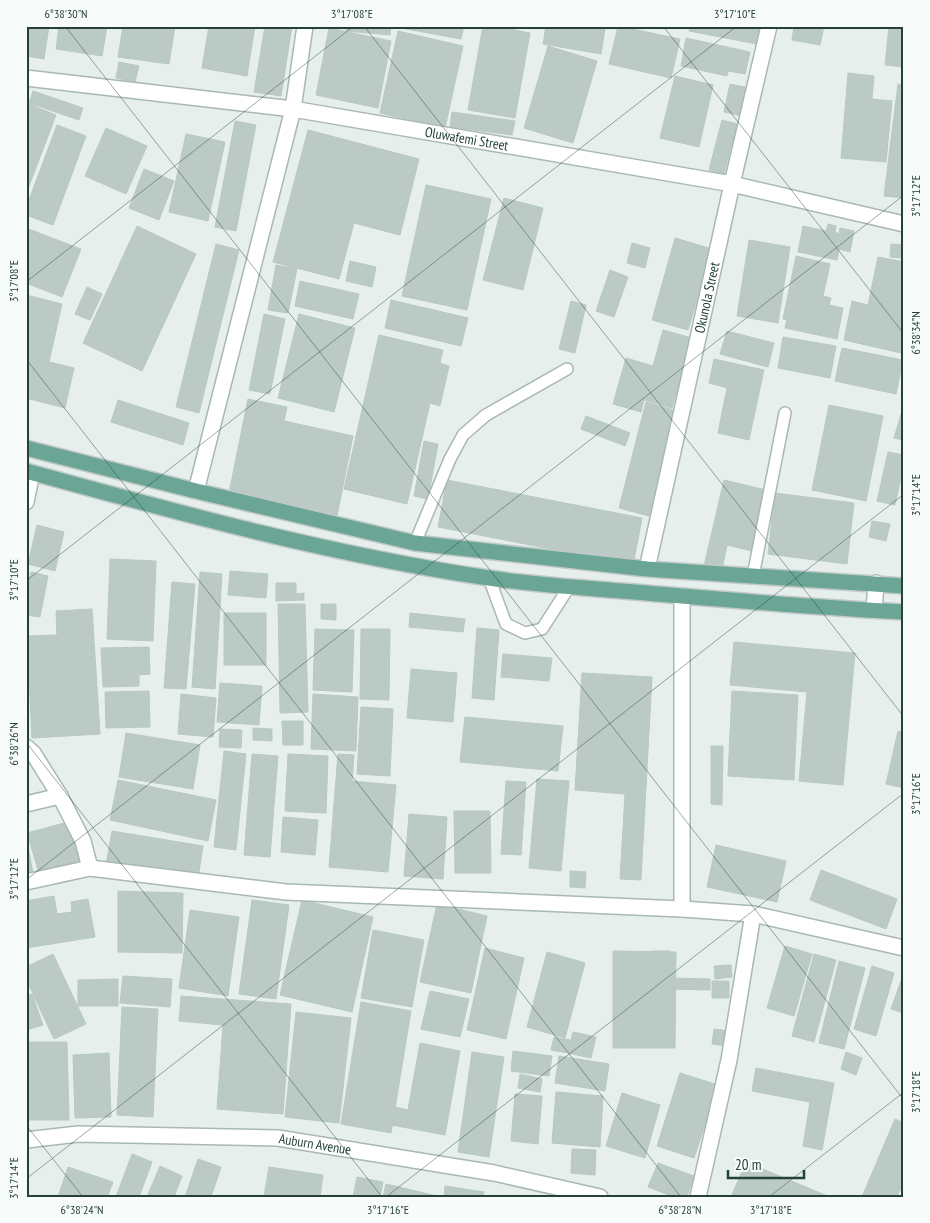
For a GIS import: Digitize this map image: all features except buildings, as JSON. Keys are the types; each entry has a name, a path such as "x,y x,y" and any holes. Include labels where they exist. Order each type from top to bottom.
{"main road":[{"path":"26,448 415,543 647,569 904,586"},
{"path":"29,472 224,525 353,554 489,578 569,587 904,612"}],"street":[{"path":"196,491 293,110 304,26"},
{"name":"Okunola Street","path":"647,569 769,26"},
{"name":"Oluwafemi Street","path":"26,78 293,110 732,184 904,224"},
{"path":"26,502 29,472"},
{"path":"874,610 876,583"},
{"path":"682,596 682,909"},
{"path":"26,747 33,753 60,796 84,841 90,868"},
{"path":"26,804 60,796"},
{"path":"26,882 90,868 286,892 682,909 753,914 904,948"},
{"path":"698,1197 729,1060 753,914"},
{"name":"Auburn Avenue","path":"26,1140 78,1134 278,1138 494,1173 600,1197"}],"lane":[{"path":"415,543 450,459 463,435 486,415 567,369"},
{"path":"753,576 785,413"},
{"path":"489,578 506,624 525,633 542,629 569,587"}]}
